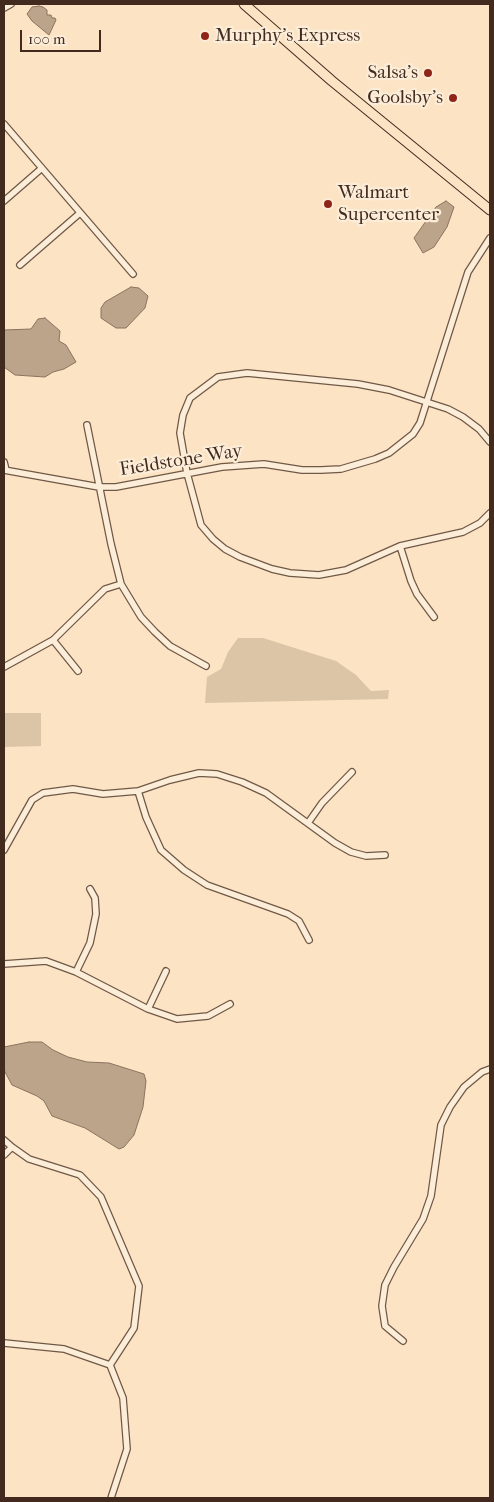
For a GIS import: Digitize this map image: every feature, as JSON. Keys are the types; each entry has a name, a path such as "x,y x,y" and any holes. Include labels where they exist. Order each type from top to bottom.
{"main road":[{"path":"244,4 332,81 490,210"}],"street":[{"path":"4,8 10,4"},
{"path":"4,125 133,274"},
{"path":"4,201 42,168"},
{"path":"20,265 80,213"},
{"name":"Fieldstone Way","path":"5,470 99,487 116,486 222,466 264,464 302,470 341,469 390,453 412,434 420,423 468,272 490,238"},
{"path":"490,442 479,429 448,409 390,390 350,383 247,374 218,376 190,398 183,415 180,432 187,473 201,525 225,549 254,563 290,573 319,575 346,570 400,546 463,532 480,523 490,513"},
{"path":"87,425 121,584 141,617 155,632 170,646 206,666"},
{"path":"4,462 5,470"},
{"path":"400,546 410,581 416,594 434,617"},
{"path":"4,667 53,640 104,589 121,584"},
{"path":"53,640 78,671"},
{"path":"308,823 322,803 352,772"},
{"path":"4,850 32,800 43,793 73,788 103,794 138,791 200,773 217,774 242,782 266,793 335,843 351,852 366,856 384,855"},
{"path":"138,791 146,817 161,850 184,870 207,885 288,914 300,921 309,940"},
{"path":"76,972 90,943 96,914 95,898 90,889"},
{"path":"4,964 46,961 76,972 148,1009 177,1019 208,1016 230,1004"},
{"path":"148,1009 166,971"},
{"path":"403,1341 385,1326 382,1306 385,1285 426,1212 431,1196 441,1125 450,1107 464,1087 482,1072 490,1069"},
{"path":"4,1140 29,1160 80,1175 101,1197 139,1286 134,1328 110,1365"},
{"path":"4,1155 12,1147"},
{"path":"4,1343 64,1349 110,1365 123,1398 127,1449 110,1498"}],"shaded area":[{"path":"39,6 47,10 47,15 51,15 56,20 49,35 32,21 27,14 32,7"},
{"path":"446,201 454,207 447,227 434,247 423,253 414,238 436,207"},
{"path":"131,287 139,288 148,296 145,308 126,328 116,328 101,318 101,308 105,302"},
{"path":"45,318 60,331 59,341 66,345 76,362 45,377 15,375 4,367 4,330 31,329 38,319"},
{"path":"238,638 263,638 336,661 356,675 371,691 389,690 388,699 205,703 207,677 221,669 228,652"},
{"path":"4,713 41,713 41,746 4,747"},
{"path":"29,1042 42,1042 68,1057 87,1062 109,1063 144,1074 146,1081 143,1107 134,1135 124,1147 119,1149 85,1128 52,1116 44,1101 12,1085 4,1070 4,1047"}],"place":[{"name":"Murphy's Express","path":"205,36"},
{"name":"Salsa's","path":"428,73"},
{"name":"Goolsby's","path":"453,98"},
{"name":"Walmart Supercenter","path":"328,204"}]}
